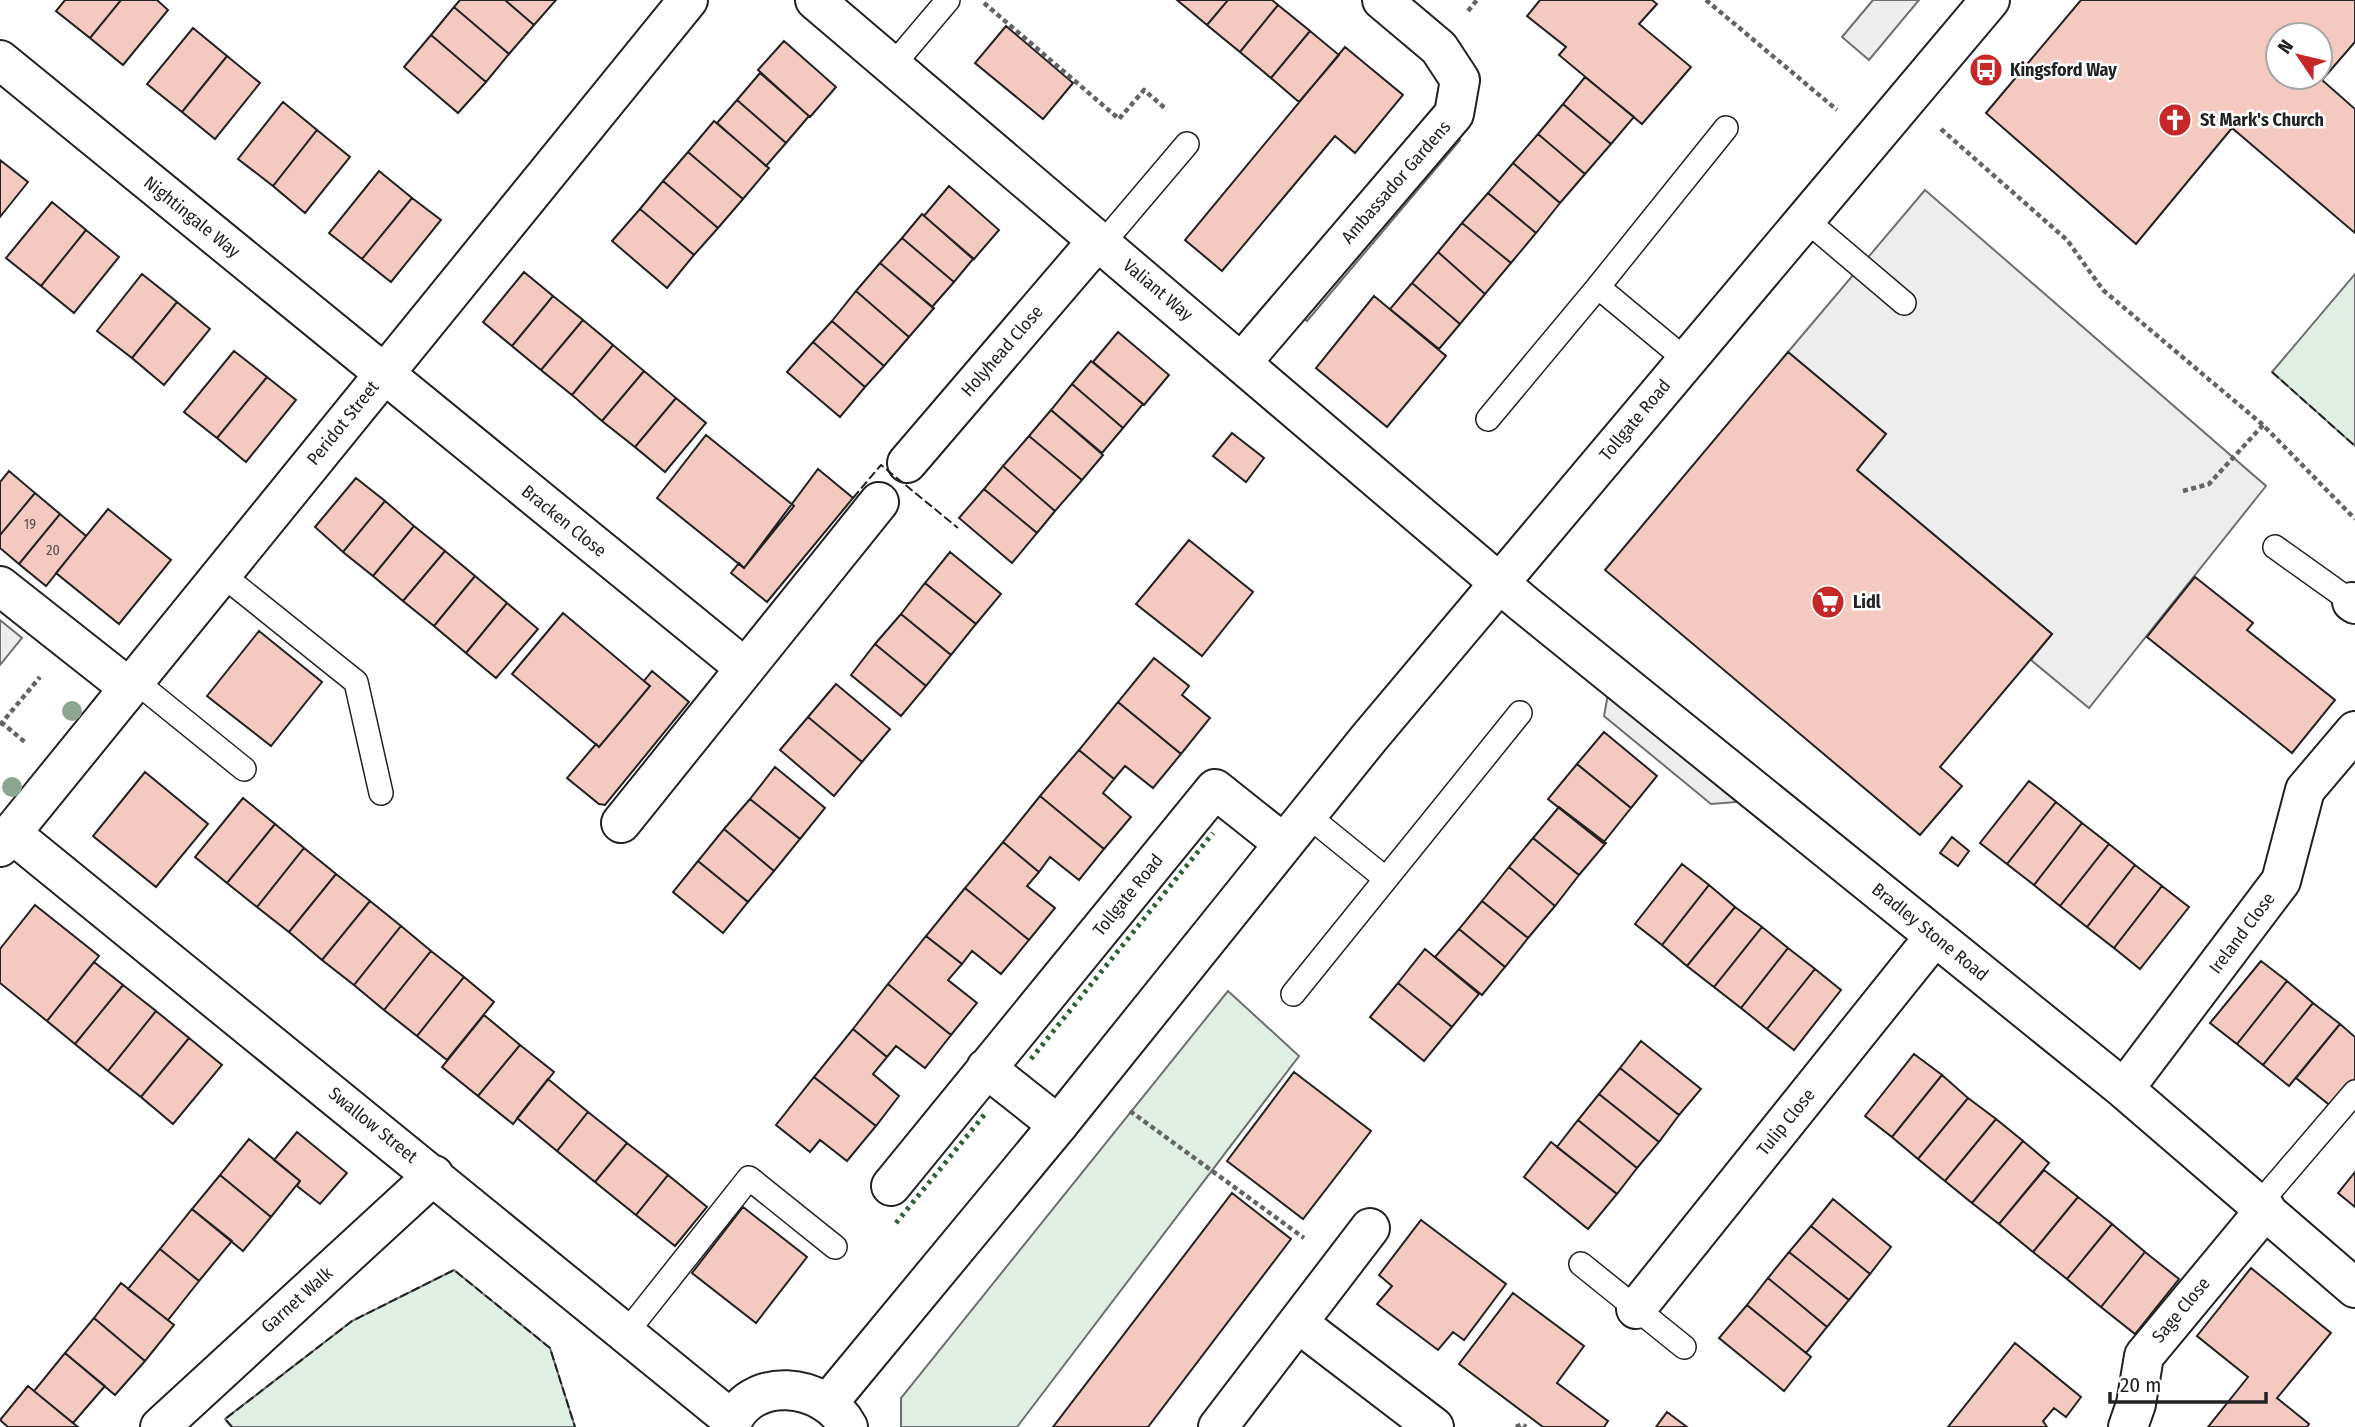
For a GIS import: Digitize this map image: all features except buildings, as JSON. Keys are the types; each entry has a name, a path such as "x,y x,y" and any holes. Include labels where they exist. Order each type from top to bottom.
{"street":[{"name":"Peridot Street","path":"3,843 688,0"},
{"name":"Valiant Way","path":"816,0 1499,581"},
{"name":"Ambassador Gardens","path":"1242,362 1454,114 1460,80 1439,48 1382,0"},
{"name":"Tollgate Road","path":"731,1424 752,1400 777,1390 804,1390 838,1415 1058,1125 1307,814 1499,581 1990,0"},
{"name":"Nightingale Way","path":"0,60 383,373"},
{"name":"Holyhead Close","path":"907,463 1100,242"},
{"name":"Bracken Close","path":"383,373 745,668"},
{"path":"621,823 878,502"},
{"name":"Bradley Stone Road","path":"1499,581 2124,1089 2355,1288"},
{"path":"0,586 69,641 131,684"},
{"name":"Ireland Close","path":"2124,1089 2281,881 2305,790 2355,731"},
{"name":"Tollgate Road","path":"891,1186 1215,789 1283,844"},
{"name":"Swallow Street","path":"3,843 435,1175 731,1424"},
{"name":"Tulip Close","path":"1636,1309 1935,936"},
{"path":"986,1068 1058,1125"},
{"name":"Garnet Walk","path":"160,1427 435,1175"},
{"name":"Sage Close","path":"2127,1427 2136,1404 2144,1356 2263,1206"},
{"path":"1218,1427 1370,1228"},
{"path":"1298,1323 1434,1427"}],"lane":[{"path":"893,65 948,0"},
{"path":"1488,419 1726,128"},
{"path":"1100,242 1187,144"},
{"path":"1805,219 1905,303"},
{"path":"1598,287 1686,360"},
{"path":"2275,547 2353,603"},
{"path":"220,573 356,682 381,793"},
{"path":"131,684 244,769"},
{"path":"1293,994 1520,713"},
{"path":"1307,814 1386,879"},
{"path":"2263,1206 2355,1092"},
{"path":"626,1333 749,1178 835,1247"},
{"path":"1581,1264 1684,1347"}],"path":[{"path":"981,0 1119,119 1144,90 1195,135 1187,144"},
{"path":"1706,0 1833,107"},
{"path":"1940,129 2067,240 2103,290 2263,425 2355,519"},
{"path":"2183,491 2209,484 2263,425"},
{"path":"0,725 69,641"},
{"path":"1123,1105 1341,1265"}],"green space":[{"path":"2355,274 2355,446 2272,372"},
{"path":"1228,991 1299,1056 1017,1427 901,1427 901,1398"},
{"path":"454,1270 550,1348 575,1427 232,1427 225,1419 352,1321"}],"shaded area":[{"path":"1873,0 1919,0 1869,60 1842,37"},
{"path":"1449,130 1460,140 1307,321 1296,312"},
{"path":"1925,190 2266,486 2089,708 2031,660 2052,634 1857,470 1886,434 1788,352"},
{"path":"0,620 22,638 0,665"},
{"path":"1608,694 1737,802 1711,804 1604,716"}],"hedge":[{"path":"1031,1059 1213,833"},
{"path":"896,1223 985,1114"}],"fence":[{"path":"2272,372 2355,446"},
{"path":"853,498 881,465 958,528"},
{"path":"232,1427 225,1419 352,1321 454,1270 550,1348 575,1427"}],"place":[{"name":"Kingsford Way","path":"1986,70"},
{"name":"St Mark's Church","path":"2175,120"},
{"name":"Lidl","path":"1828,602"}]}
